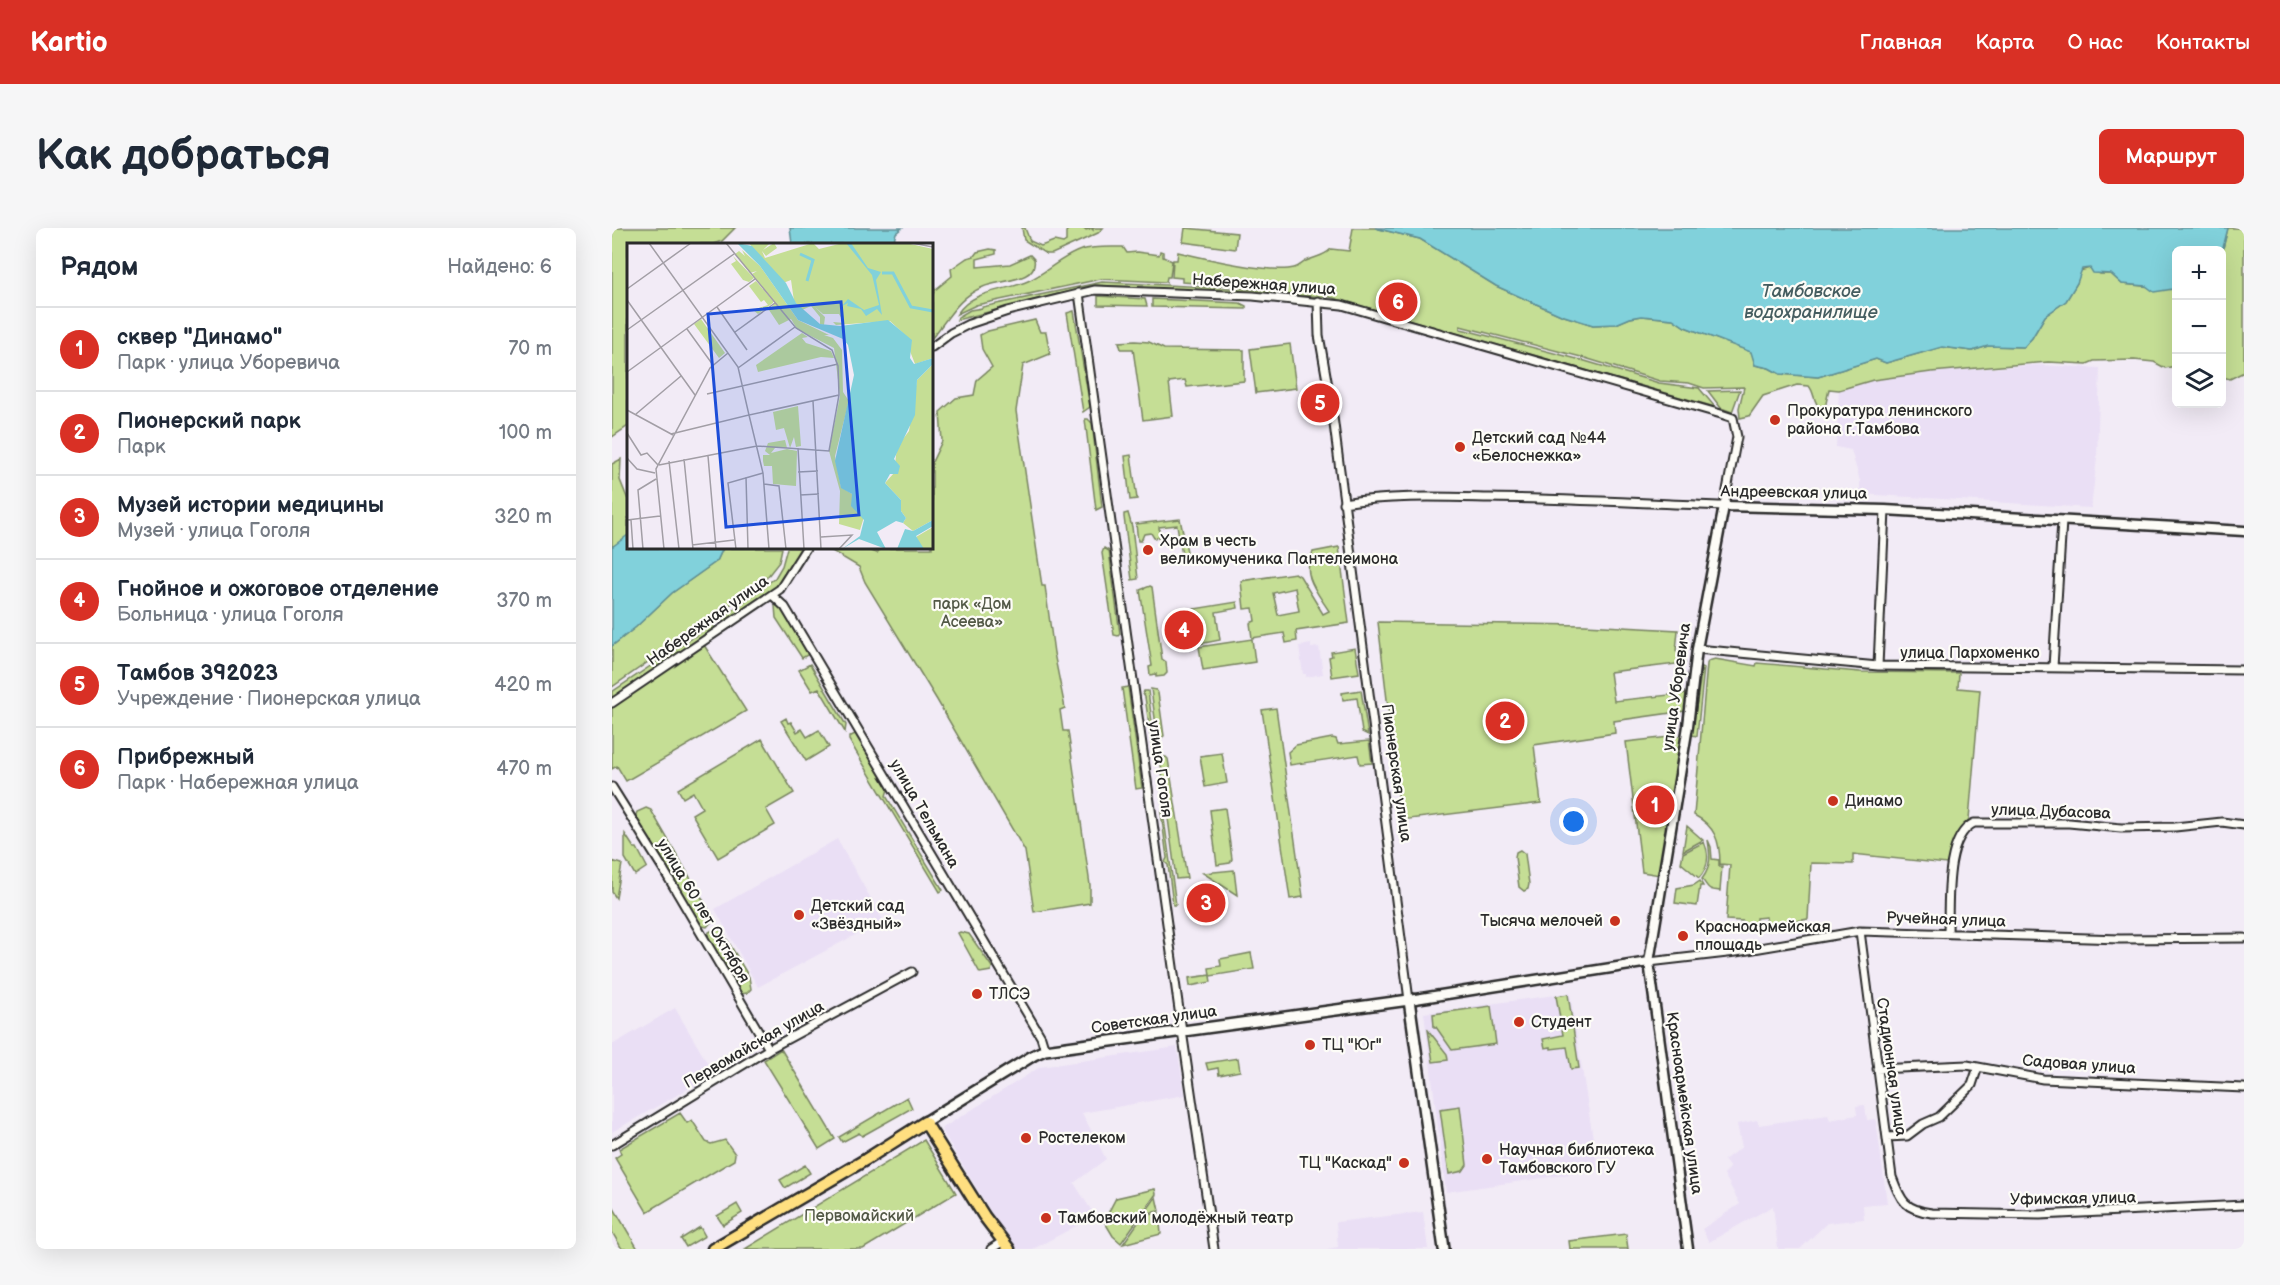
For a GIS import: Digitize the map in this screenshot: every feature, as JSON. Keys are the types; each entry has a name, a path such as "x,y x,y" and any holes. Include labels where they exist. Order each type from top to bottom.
{"main road":[{"name":"Советская улица","path":"713,1249 865,1160 1034,1055 1046,1050 1409,1000"},
{"name":"Пионерская улица","path":"1409,1000 1444,1249"},
{"path":"925,1122 1005,1246"}],"street":[{"name":"Набережная улица","path":"933,346 969,324 1008,311 1095,290 1153,291 1318,301 1342,305 1733,418"},
{"name":"улица Гоголя","path":"1079,293 1214,1249"},
{"name":"Пионерская улица","path":"1318,301 1319,335 1329,393 1409,1000"},
{"name":"улица Уборевича","path":"1649,962 1688,726 1697,649 1737,436 1733,418"},
{"name":"Андреевская улица","path":"1343,503 1378,498 1576,499 1885,510 2244,531"},
{"path":"1878,666 1885,510"},
{"path":"2053,667 2062,521"},
{"name":"Набережная улица","path":"612,704 772,595 786,581 806,549"},
{"name":"улица Тельмана","path":"772,595 784,607 883,771 1046,1050"},
{"name":"улица Пархоменко","path":"1697,649 1878,666 2244,670"},
{"name":"улица 60 лет Октября","path":"612,787 769,1049"},
{"name":"улица Дубасова","path":"1948,933 1952,860 1960,835 1967,826 1974,823 2069,823 2121,828 2175,828 2222,822 2244,825"},
{"name":"Ручейная улица","path":"1649,962 1736,952 1860,931 2120,939 2244,938"},
{"name":"Стадионная улица","path":"1860,931 1892,1177 1905,1203"},
{"name":"Советская улица","path":"1409,1000 1649,962"},
{"name":"Красноармейская улица","path":"1649,962 1688,1249"},
{"name":"Первомайская улица","path":"612,1145 769,1049 912,972"},
{"path":"1887,1137 1908,1136 1923,1124 1939,1117 1972,1085 1978,1066"},
{"name":"Садовая улица","path":"1877,1069 1978,1066 2007,1074 2043,1079 2244,1088"},
{"name":"Уфимская улица","path":"1905,1203 1917,1211 1932,1213 2040,1215 2244,1205"},
{"path":"992,1249 1005,1246"}],"shaded area":[{"path":"2036,365 2100,368 2097,458 2091,508 1860,494 1860,481 1851,450 1836,447 1839,390 1873,380 1931,372"},
{"path":"1311,644 1311,648 1319,647 1323,674 1306,677 1306,674 1303,674 1299,646"},
{"name":"Детский сад «Звёздный»","path":"837,839 883,920 758,987 715,909"},
{"path":"1570,993 1598,1170 1446,1192 1424,1013"},
{"path":"675,1008 714,1074 612,1132 612,1045"},
{"path":"1177,1047 1185,1095 1082,1113 1106,1159 1074,1183 1095,1216 1033,1249 1018,1249 1010,1244 941,1129 1040,1067"},
{"path":"1865,1105 1867,1120 1876,1119 1887,1203 1863,1205 1864,1219 1827,1223 1800,1249 1778,1249 1773,1206 1709,1242 1702,1229 1740,1204 1724,1174 1730,1168 1724,1160 1742,1147 1737,1124 1757,1120 1759,1125 1828,1115 1830,1120 1857,1115 1856,1106"},
{"path":"1423,1212 1428,1249 1326,1249 1338,1247 1336,1222"}],"green space":[{"path":"612,228 735,228 722,241 716,243 627,243 627,427 612,437"},
{"path":"1022,228 1025,228 1030,241 1041,246 1054,241 1063,243 1066,241 1066,232 1069,228 1086,230 1090,229 1085,228 1091,228 1093,230 1093,228 1103,228 1098,233 1052,254 1046,254 1024,240"},
{"path":"1185,228 1237,233 1235,249 1183,242"},
{"path":"1353,228 1375,228 1420,239 1496,286 1561,315 1593,325 1616,324 1642,316 1673,319 1685,327 1752,352 1755,365 1769,368 1780,374 1818,377 1876,359 1886,363 1942,347 1972,351 1988,346 2023,347 2032,338 2045,316 2066,301 2077,283 2080,271 2090,268 2100,274 2111,274 2122,284 2172,289 2172,367 2165,368 2154,362 2134,360 2094,361 2087,364 2048,362 1931,372 1873,380 1839,390 1829,389 1825,408 1821,409 1809,386 1797,385 1763,396 1749,416 1740,418 1739,408 1744,387 1704,388 1689,383 1660,381 1585,358 1460,326 1460,329 1585,361 1659,383 1699,388 1715,407 1330,297 1093,285 957,320 970,310 1102,282 1271,290 1271,288 1182,282 1182,278 1172,277 1173,260 1177,260 1178,252 1254,267 1283,269 1297,267 1331,249 1349,251"},
{"path":"2228,228 2244,228 2244,372 2230,379 2226,378 2226,246 2224,246"},
{"path":"1123,247 1127,253 1159,255 1160,251 1163,252 1163,257 1172,261 1170,277 1167,277 1166,282 1101,279 976,305 957,314 971,300 980,295 1028,281 1073,253 1091,248"},
{"path":"996,250 996,254 977,259 977,267 1010,264 1030,255 1034,259 1034,267 1024,276 974,291 954,309 933,337 933,294 935,290 952,276 951,269 977,252"},
{"path":"1098,296 1145,299 1147,306 1098,305"},
{"path":"1152,299 1240,303 1246,306 1246,309 1152,307"},
{"path":"1074,311 1090,407 1083,412 1067,313"},
{"name":"парк «Дом Асеева»","path":"1035,320 1040,332 1046,332 1050,354 1023,365 1016,411 1042,586 1045,586 1054,653 1065,708 1060,710 1063,731 1068,731 1090,885 1090,903 1034,912 1025,851 865,582 859,567 829,549 866,549 877,553 880,549 933,549 933,460 942,441 940,412 956,398 974,395 977,380 992,367 982,349 980,335"},
{"path":"1119,342 1149,342 1164,349 1244,350 1244,381 1187,387 1185,380 1169,382 1173,416 1143,420 1133,349 1121,349"},
{"path":"1290,344 1296,388 1256,393 1250,349"},
{"path":"1740,390 1732,412 1721,408 1708,391"},
{"path":"1085,419 1092,423 1102,507 1096,510"},
{"path":"1131,455 1137,499 1130,500 1125,456"},
{"path":"621,459 620,480 627,498 627,539 612,547 612,464"},
{"path":"1128,513 1132,527 1138,579 1132,580 1124,517 1124,514"},
{"path":"1180,519 1188,556 1182,555 1177,525 1159,527 1160,537 1154,538 1151,533 1144,534 1141,541 1138,541 1136,524"},
{"path":"1339,547 1349,623 1296,631 1297,641 1286,643 1284,633 1252,638 1250,623 1255,621 1253,608 1244,609 1241,581 1295,573 1300,576 1323,614 1329,611 1315,590 1309,575 1309,560 1313,552","holes":["1295,588 1299,611 1278,615 1273,593"]},
{"path":"1104,548 1109,551 1120,634 1118,636 1114,635 1102,553"},
{"path":"723,549 782,549 779,562 764,581 612,687 612,646 672,593 717,561"},
{"path":"787,549 802,549 781,583 724,622 722,618 775,578 782,566"},
{"path":"1152,587 1162,659 1166,662 1167,673 1156,677 1156,674 1150,675 1149,667 1152,666 1140,590"},
{"path":"1237,602 1238,608 1216,612 1220,640 1199,644 1194,609"},
{"path":"778,604 809,654 802,658 776,618 775,606"},
{"path":"1378,622 1585,625 1678,630 1676,651 1685,663 1610,672 1614,701 1688,693 1685,711 1614,721 1615,733 1534,745 1541,803 1401,820"},
{"path":"713,624 716,629 612,700 612,692"},
{"path":"1252,639 1255,662 1203,670 1199,647"},
{"path":"704,645 746,711 626,781 617,766 612,769 612,707"},
{"path":"1355,648 1359,673 1332,677 1329,657 1332,656 1331,652"},
{"name":"Динамо","path":"1715,659 1756,666 1757,663 1860,672 1959,673 1958,688 1980,690 1969,819 1961,831 1947,864 1853,854 1853,864 1811,863 1808,919 1767,926 1766,917 1756,918 1756,927 1744,926 1743,921 1726,920 1730,865 1720,864 1715,835 1707,824 1694,815 1707,664 1708,661"},
{"path":"810,664 846,725 845,732 819,688 812,691 799,670"},
{"path":"1702,667 1704,668 1697,736 1692,735"},
{"path":"1128,687 1142,788 1136,789 1122,688"},
{"path":"1151,689 1158,693 1164,736 1158,740"},
{"path":"1361,690 1368,735 1362,732 1357,698 1343,700 1342,693"},
{"path":"1144,691 1148,691 1156,753 1153,753"},
{"path":"1276,708 1303,897 1290,899 1262,710"},
{"path":"786,718 797,732 802,729 807,737 819,730 829,747 806,761 781,721"},
{"path":"857,733 888,789 886,796 943,890 940,892 849,740 849,737"},
{"path":"1687,735 1660,875 1642,872 1626,742"},
{"path":"762,739 794,793 766,809 775,825 718,858 692,814 702,808 693,792 683,798 678,789"},
{"path":"1336,739 1338,744 1369,741 1372,763 1360,764 1358,755 1290,765 1288,752 1296,745"},
{"path":"1222,753 1227,783 1205,787 1200,756"},
{"path":"1160,757 1168,759 1187,878 1176,879"},
{"path":"646,808 651,810 714,919 707,927 698,925 635,818 637,812"},
{"path":"1225,808 1232,859 1230,863 1217,865 1210,810"},
{"path":"1161,812 1163,812 1176,905 1173,905 1168,865 1165,862 1167,858"},
{"path":"1687,826 1703,840 1683,851"},
{"path":"625,834 634,848 637,848 647,867 635,875 625,858"},
{"path":"1708,840 1712,859 1719,860 1719,866 1722,866 1720,891 1709,888 1702,879 1709,865"},
{"path":"1704,842 1707,861 1699,878 1681,863 1683,853"},
{"path":"1520,850 1525,854 1529,884 1528,889 1524,891 1519,887 1515,857 1516,852"},
{"path":"612,861 622,864 616,898 612,892"},
{"path":"1234,870 1237,895 1203,873"},
{"path":"1700,881 1703,886 1700,886 1697,906 1675,903 1677,888 1694,885"},
{"path":"717,928 722,931 749,977 751,989 747,993 741,994 708,938 709,932"},
{"path":"958,933 969,934 992,967 991,971 980,973"},
{"path":"1251,953 1254,969 1210,976 1211,982 1190,986 1189,978 1210,975 1209,968 1221,966 1220,959"},
{"path":"1568,994 1579,1068 1571,1069 1567,1047 1545,1048 1543,1039 1563,1035 1556,996"},
{"path":"1491,1006 1496,1044 1452,1050 1434,1027 1433,1014"},
{"path":"1428,1030 1447,1054 1448,1060 1433,1062"},
{"path":"781,1049 835,1139 819,1149 764,1060"},
{"path":"1238,1058 1240,1071 1219,1075 1218,1068 1208,1070 1206,1063"},
{"path":"907,1097 912,1108 862,1136 859,1133 842,1142 839,1137"},
{"path":"1460,1106 1467,1165 1463,1171 1449,1174 1440,1109"},
{"path":"680,1113 687,1123 692,1120 706,1142 711,1144 725,1140 735,1154 734,1160 647,1212 615,1158 621,1154 619,1149"},
{"name":"Первомайский","path":"924,1140 956,1193 863,1249 745,1249"},
{"path":"805,1165 810,1173 785,1188 780,1180"},
{"path":"1155,1189 1156,1194 1121,1243 1113,1236 1104,1221 1116,1198"},
{"path":"1156,1197 1159,1211 1148,1213 1148,1215 1159,1213 1161,1234 1123,1244"},
{"path":"737,1204 742,1213 723,1225 717,1216"},
{"path":"612,1205 638,1249 622,1249 612,1232"},
{"path":"700,1227 705,1236 686,1247 681,1239"},
{"path":"1626,1234 1628,1249 1570,1249 1569,1241"}],"water":[{"path":"790,228 902,228 896,233 893,243 792,243"},
{"name":"Тамбовское водохранилище","path":"1375,228 2228,228 2224,246 2172,246 2172,289 2154,292 2146,286 2122,284 2111,274 2093,273 2090,268 2082,269 2066,301 2045,316 2024,347 1988,346 1972,351 1942,347 1886,363 1876,359 1818,377 1780,374 1769,368 1755,365 1751,352 1685,327 1673,319 1642,316 1616,324 1593,325 1561,315 1496,286 1420,239"},
{"path":"627,536 627,549 723,549 717,561 672,593 612,646 612,547"}],"place":[{"name":"Прибрежный","path":"1398,302"},
{"name":"Тамбов 392023","path":"1320,403"},
{"name":"Прокуратура ленинского района г.Тамбова","path":"1775,420"},
{"name":"Детский сад №44 «Белоснежка»","path":"1460,447"},
{"name":"Храм в честь великомученика Пантелеимона","path":"1148,550"},
{"name":"Гнойное и ожоговое отделение","path":"1184,630"},
{"name":"Пионерский парк","path":"1505,721"},
{"name":"Динамо","path":"1833,801"},
{"name":"сквер \"Динамо\"","path":"1655,805"},
{"name":"Музей истории медицины","path":"1206,903"},
{"name":"Детский сад «Звёздный»","path":"799,915"},
{"name":"Тысяча мелочей","path":"1615,921"},
{"name":"Красноармейская площадь","path":"1683,936"},
{"name":"ТЛСЭ","path":"977,994"},
{"name":"Студент","path":"1519,1022"},
{"name":"ТЦ \"Юг\"","path":"1310,1045"},
{"name":"Ростелеком","path":"1026,1138"},
{"name":"Научная библиотека Тамбовского ГУ","path":"1487,1159"},
{"name":"ТЦ \"Каскад\"","path":"1404,1163"},
{"name":"Тамбовский молодёжный театр","path":"1046,1218"}]}
